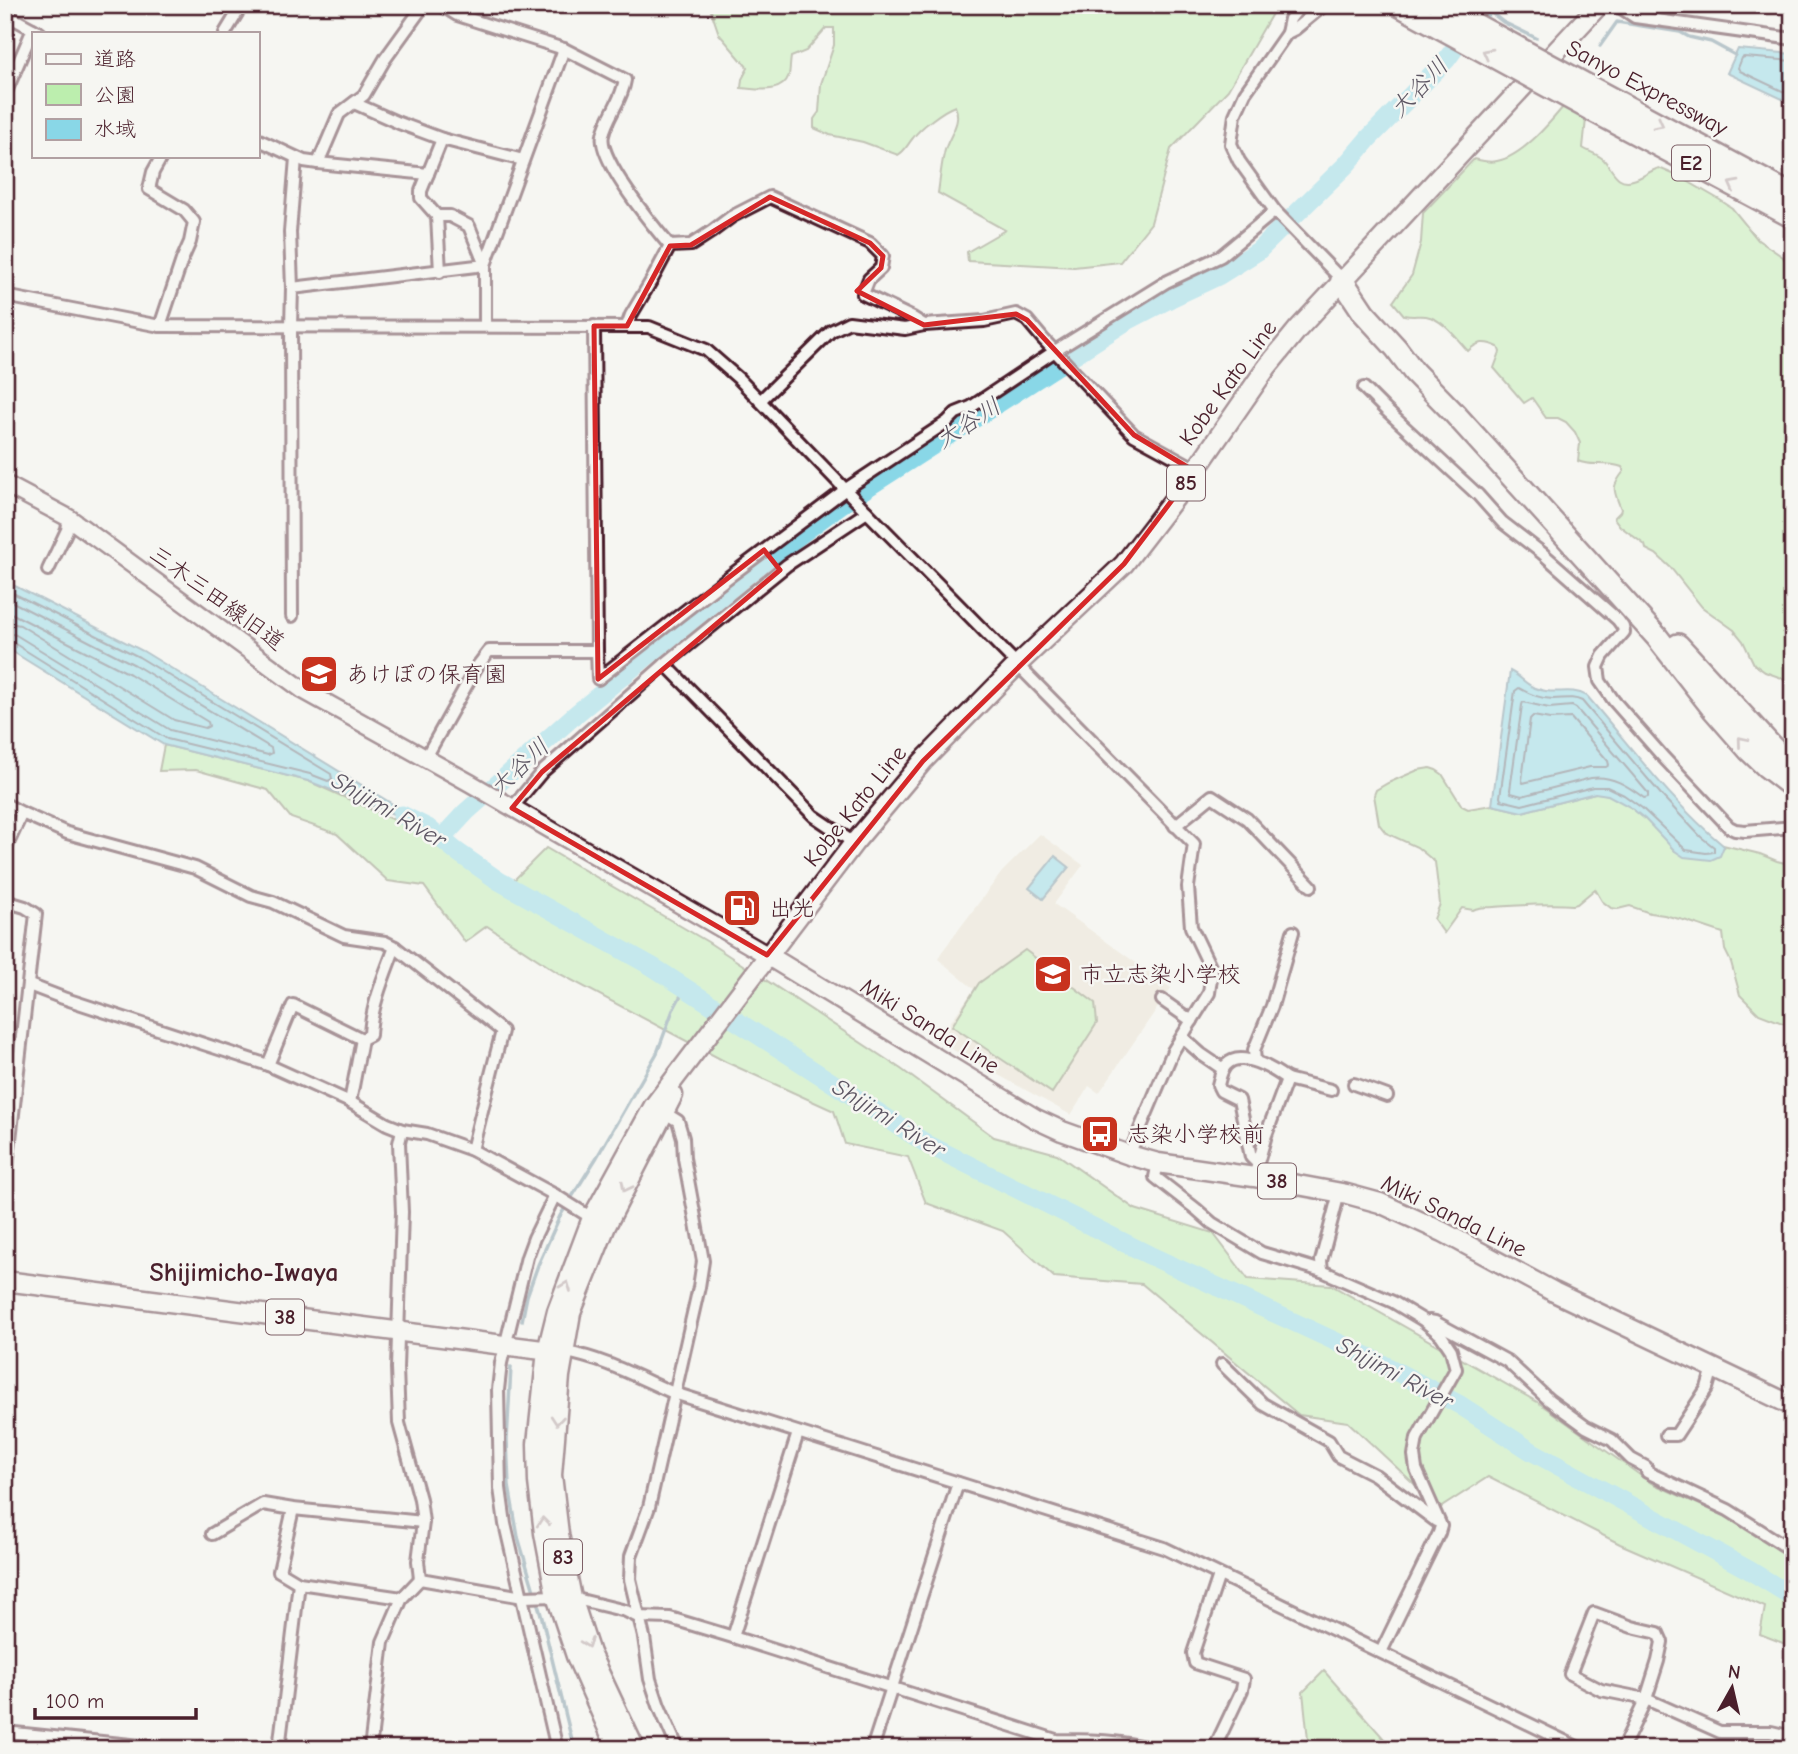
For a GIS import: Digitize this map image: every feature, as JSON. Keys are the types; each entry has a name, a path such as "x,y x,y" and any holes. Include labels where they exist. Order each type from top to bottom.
{"highway":[{"name":"Sanyo Expressway","path":"1398,5 1594,100 1791,205"},
{"name":"Sanyo Expressway","path":"1439,5 1594,100 1791,205"},
{"path":"1342,281 1372,305 1665,632 1793,770"},
{"path":"1342,281 1364,313 1414,372 1657,638 1749,750 1793,787"}],"main road":[{"name":"Kobe Kato Line","path":"767,954 854,843 923,761 1017,665 1124,564 1195,471 1280,350 1599,5"},
{"path":"556,1352 599,1222 658,1109 767,954"},
{"name":"Miki Sanda Line","path":"767,954 1036,1119 1062,1131 1158,1163 1255,1170 1380,1203 1443,1232 1520,1275 1793,1406"},
{"name":"38","path":"5,1281 556,1352"},
{"name":"83","path":"556,1352 560,1376 552,1475 564,1597 576,1656 617,1749"},
{"name":"83","path":"564,1597 635,1749"}],"street":[{"path":"226,32 242,5"},
{"path":"318,163 339,114 364,95 385,59 424,5"},
{"path":"442,5 457,15 564,50 625,80 602,145 615,172 670,246"},
{"path":"1301,5 1290,19 1287,33 1245,93 1235,115 1231,144 1239,161 1278,213 1342,281"},
{"path":"1287,33 1324,5"},
{"path":"1621,6 1635,17 1793,39"},
{"path":"5,14 37,31"},
{"path":"5,94 32,41"},
{"path":"485,326 485,265 564,50"},
{"path":"354,103 442,139 523,160"},
{"path":"440,272 437,216 421,198 421,191 442,139"},
{"path":"259,140 304,161 428,174"},
{"path":"160,326 181,260 190,242 194,222 184,210 149,189 153,172 161,158"},
{"path":"292,616 290,232 296,158"},
{"path":"670,246 691,245 731,217 770,197 870,243 883,256 881,268 869,279 863,294 924,325"},
{"path":"594,326 598,679 846,489 947,422 956,413 971,407 1166,282 1221,256 1278,213"},
{"path":"437,216 450,216 469,226 485,265"},
{"path":"627,326 670,246"},
{"path":"292,288 485,265"},
{"path":"5,296 160,326 649,327 706,350 761,401 1194,844 1188,887 1191,927 1212,971 1209,993 1173,1051 1129,1155"},
{"path":"761,401 831,331 849,322 905,329 1016,314 1027,320 1134,435 1195,471"},
{"path":"1364,388 1478,495 1502,522 1618,620 1624,632 1600,660 1598,670 1601,684 1720,819 1732,829 1742,831 1793,827"},
{"name":"三木三田線旧道","path":"5,484 69,517 303,690 767,954"},
{"path":"512,808 542,772 665,664 787,565 867,512"},
{"path":"48,570 67,530 69,517"},
{"path":"425,759 476,668 489,651 597,651"},
{"path":"665,664 814,816 854,843"},
{"path":"1175,827 1212,796 1247,819 1311,886"},
{"path":"5,804 67,833 195,867 251,896 273,902 344,936 385,942 395,947 502,1031 472,1150"},
{"path":"5,850 22,813"},
{"path":"5,901 36,914 5,1182"},
{"path":"1255,1061 1254,1050 1272,1006 1293,932"},
{"path":"362,1039 370,1035 381,985 395,947"},
{"path":"29,985 268,1065 350,1102 387,1124 402,1130 427,1134 472,1150 599,1222"},
{"path":"1162,1000 1192,1021"},
{"path":"268,1065 293,1005 362,1039"},
{"path":"1182,1037 1223,1069"},
{"path":"350,1102 362,1039"},
{"path":"1255,1170 1239,1100 1221,1091 1218,1085 1228,1062 1235,1059 1255,1061 1265,1064 1287,1079 1331,1090"},
{"path":"1255,1170 1287,1079"},
{"path":"1354,1084 1387,1096"},
{"path":"658,1109 678,1121 703,1261 649,1507 631,1556 630,1578 644,1637 650,1679 678,1749"},
{"path":"402,1130 397,1368 399,1423 424,1522 418,1561 421,1579"},
{"path":"1158,1163 1155,1177 1212,1223 1262,1253 1322,1271 1394,1302 1441,1335 1451,1350 1456,1368 1417,1437 1414,1455 1416,1469 1441,1526 1381,1652"},
{"path":"1322,1271 1321,1261 1339,1193"},
{"path":"557,1749 505,1524 500,1488 498,1390 504,1344 527,1257 534,1238 558,1197"},
{"path":"1423,1320 1434,1322 1507,1361 1549,1400 1586,1427 1612,1440 1631,1458 1646,1467 1647,1472 1728,1510 1793,1551"},
{"path":"556,1352 576,1354 674,1394 1164,1548 1581,1749"},
{"path":"1222,1364 1263,1404 1329,1441 1338,1456 1375,1475 1441,1526"},
{"path":"1666,1435 1676,1435 1707,1388 1713,1368"},
{"path":"733,1637 798,1433"},
{"path":"873,1749 958,1483"},
{"path":"212,1534 263,1504 424,1522"},
{"path":"293,1509 279,1571 299,1583 402,1598"},
{"path":"1214,1749 1242,1690 1244,1679 1195,1663 1193,1653 1219,1575"},
{"path":"421,1579 523,1597 564,1597 626,1611 638,1617 670,1618 1056,1740 1107,1740 1154,1749"},
{"path":"370,1749 383,1642 402,1598 421,1579"},
{"path":"279,1749 299,1583"},
{"path":"1622,1749 1646,1699 1662,1642 1658,1633 1594,1613 1570,1674 1601,1690 1646,1699 1720,1732 1770,1732 1793,1737"},
{"path":"5,1732 170,1749"}],"highlighted area":[{"path":"770,197 870,243 883,256 881,268 857,291 924,325 1016,314 1027,320 1134,435 1194,471 1124,564 923,761 767,955 512,808 542,772 780,570 764,550 598,679 594,326 627,326 670,246 691,245"}],"shaded area":[{"name":"市立志染小学校","path":"1040,834 1083,865 1054,904 1171,988 1099,1093 1089,1086 1071,1115 937,1041 974,989 938,959 1002,872"}],"green space":[{"path":"709,5 998,5 1002,13 1014,13 1019,5 1277,5 1228,90 1171,149 1151,223 1120,262 1074,267 968,261 967,252 1005,230 938,193 944,154 956,125 955,106 926,125 898,155 863,142 830,135 814,128 814,119 819,112 821,84 834,45 834,28 826,28 806,51 791,57 789,75 781,86 761,90 741,88 748,68 719,34"},
{"path":"1563,107 1586,119 1583,148 1603,159 1619,178 1633,180 1659,168 1680,177 1732,208 1758,240 1783,257 1793,273 1793,690 1782,678 1765,672 1754,664 1743,641 1734,630 1702,607 1670,567 1620,526 1614,518 1621,509 1615,490 1624,471 1622,467 1578,461 1580,443 1566,422 1558,418 1546,418 1532,398 1524,403 1494,368 1500,352 1498,347 1482,343 1468,351 1438,321 1426,316 1404,315 1393,302 1412,275 1421,242 1423,213 1474,159 1494,162 1515,153 1533,139"},
{"path":"164,745 308,781 408,826 505,889 546,848 708,942 901,1069 994,1137 1057,1154 1135,1209 1213,1233 1248,1279 1331,1285 1539,1403 1651,1483 1747,1526 1793,1558 1793,1647 1760,1634 1765,1607 1620,1544 1488,1477 1440,1508 1348,1422 1299,1415 1142,1284 1054,1277 1003,1231 926,1203 908,1157 845,1144 834,1111 726,1062 560,974 487,926 465,942 424,886 388,881 337,834 291,818 268,790 196,770 159,771"},
{"path":"1430,768 1442,774 1462,806 1468,809 1492,805 1522,812 1595,793 1606,794 1640,814 1675,851 1724,847 1723,845 1793,865 1793,1027 1759,1014 1740,995 1725,950 1723,933 1630,906 1611,908 1602,901 1595,889 1573,905 1524,905 1473,910 1462,908 1444,933 1434,919 1440,904 1435,862 1417,847 1386,833 1379,824 1374,795 1376,790 1388,783 1418,770"},
{"path":"1025,950 1095,1003 1097,1023 1052,1093 952,1026 979,983"},
{"path":"1324,1671 1385,1740 1404,1749 1309,1749 1303,1692"}],"water":[{"path":"1738,49 1793,54 1793,104 1727,73"},
{"path":"5,581 143,651 435,830 308,781 164,745 5,647"},
{"path":"1510,671 1538,689 1574,692 1587,696 1669,793 1724,846 1720,856 1711,860 1684,857 1645,819 1608,795 1595,793 1522,812 1492,805"},
{"path":"1055,856 1069,867 1043,899 1029,888"}],"waterway":[{"name":"大谷川","path":"441,839 466,812 576,714 759,565 840,505 1125,322 1218,276 1258,251 1346,165 1447,59 1486,5"},
{"path":"1484,7 1503,22 1536,38"},
{"path":"1600,46 1617,22 1680,32 1711,42 1735,55"},
{"name":"Shijimi River","path":"402,815 428,828 499,881 653,967 927,1144 1149,1255 1367,1356 1460,1405 1531,1451 1749,1570 1793,1597"},
{"path":"522,1321 538,1265 560,1216 657,1053 673,1010 685,988"},
{"path":"511,1367 507,1440 509,1486 518,1537 542,1618 574,1749"}],"place":[{"name":"あけぼの保育園","path":"319,674"},
{"name":"出光","path":"742,908"},
{"name":"市立志染小学校","path":"1053,974"},
{"name":"志染小学校前","path":"1100,1134"}],"district":[{"name":"Shijimicho-Iwaya","path":"244,1273"}]}
